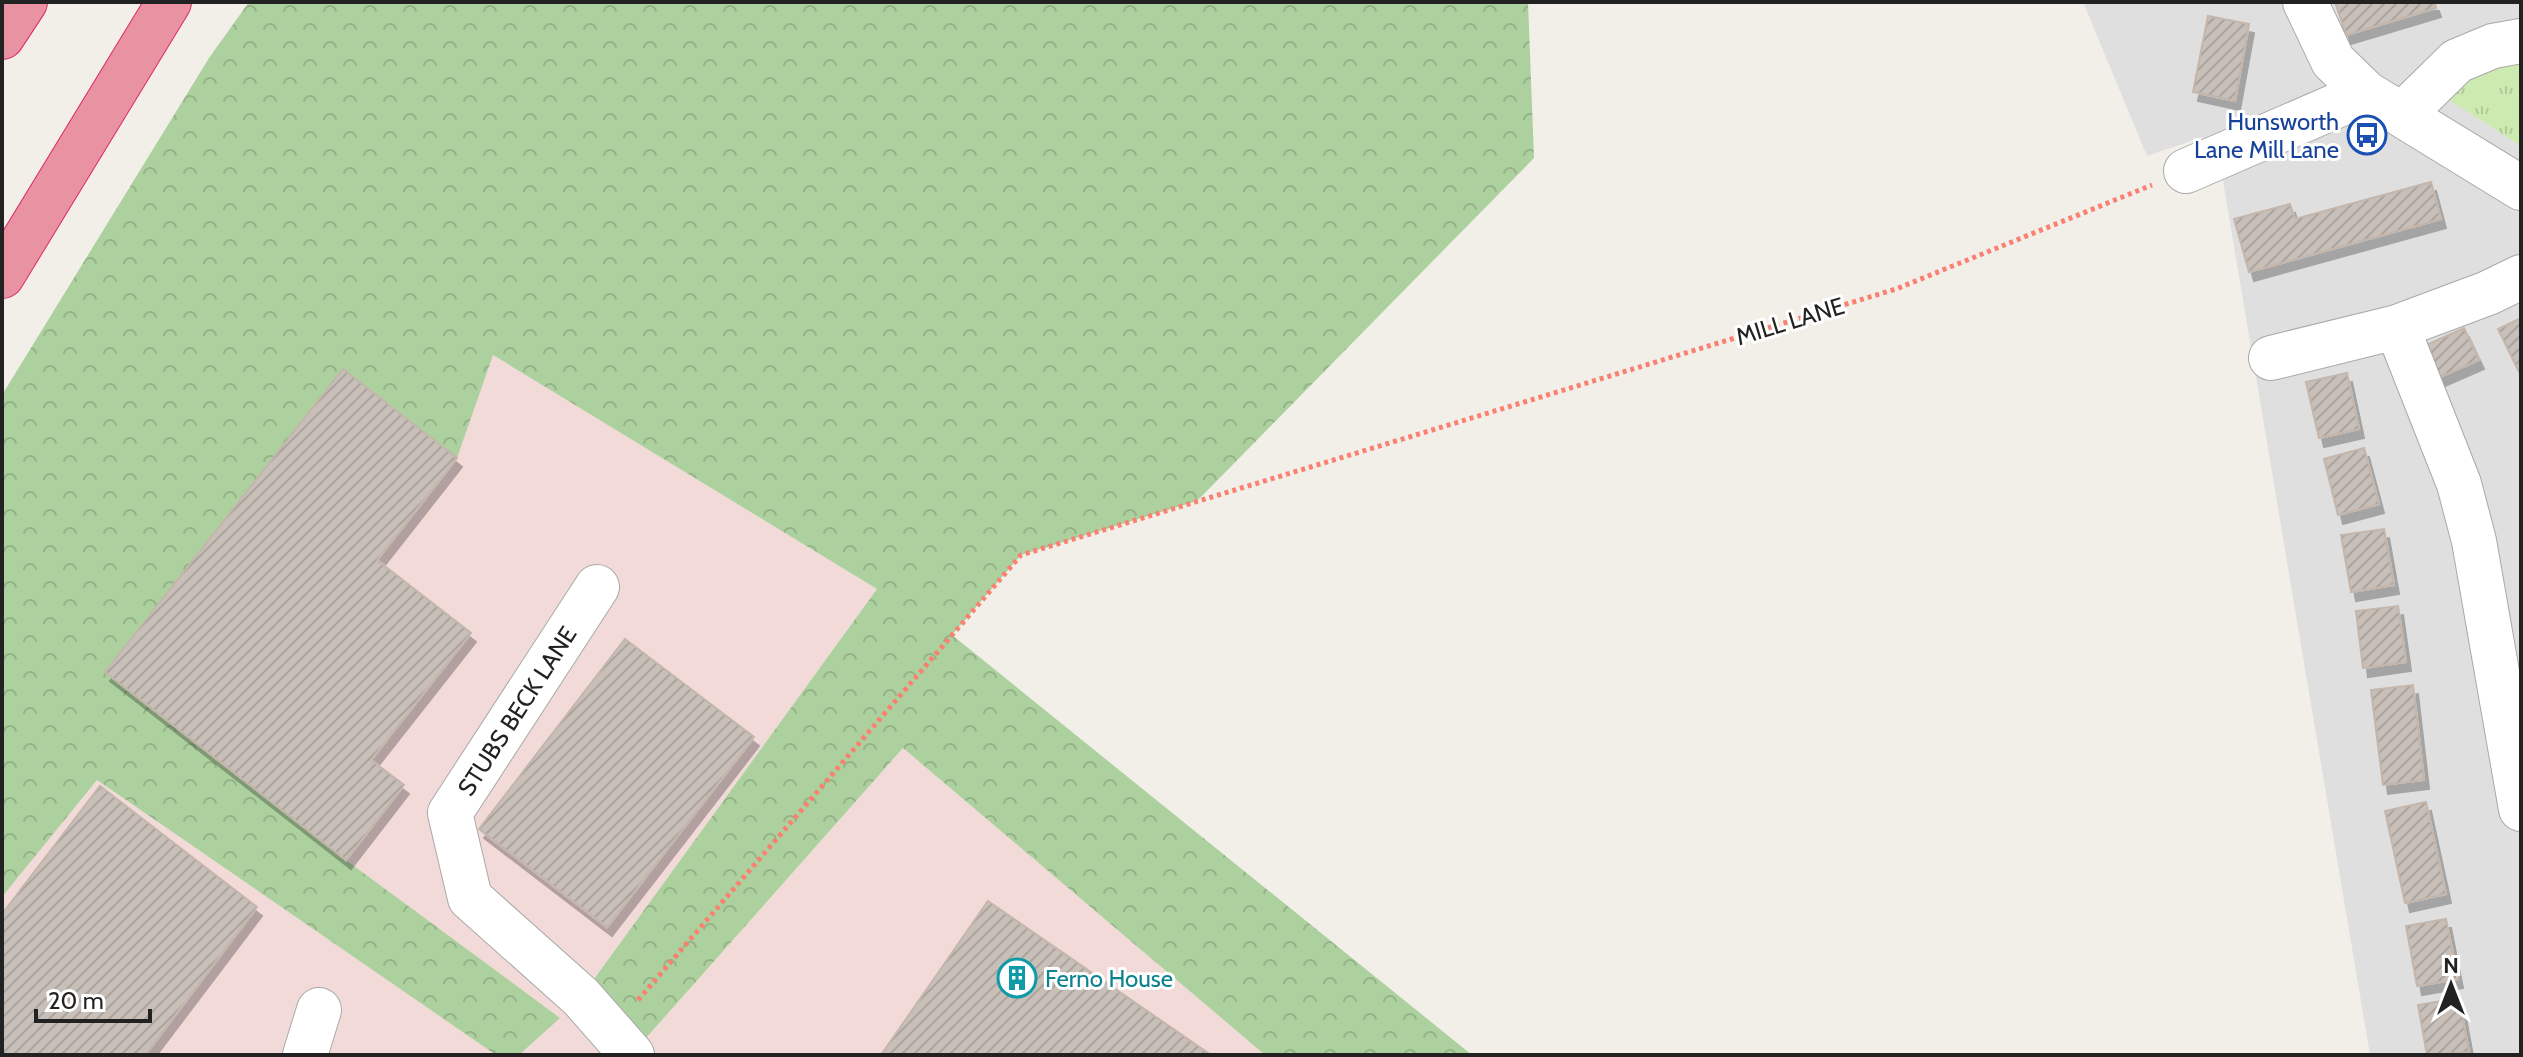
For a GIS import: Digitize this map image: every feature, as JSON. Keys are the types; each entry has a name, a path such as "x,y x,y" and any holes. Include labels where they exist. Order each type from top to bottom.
{"highway":[{"path":"2,37 25,2"},
{"path":"2,276 169,2"}],"street":[{"path":"2305,2 2333,61 2366,93 2521,188"},
{"path":"2403,114 2457,61 2493,46 2521,41"},
{"path":"2186,171 2366,93"},
{"path":"2271,358 2397,327 2488,293 2521,277"},
{"path":"2397,327 2459,484 2474,541 2521,809"},
{"name":"STUBS BECK LANE","path":"597,587 450,813 470,898 581,997 621,1043"},
{"path":"305,1055 319,1010"}],"path":[{"name":"MILL LANE","path":"621,1043 1021,555 1896,289 2186,171"}],"shaded area":[{"path":"2083,2 2521,2 2521,1055 2370,1055 2223,181 2203,137 2147,156"},
{"path":"493,355 877,589 581,997 632,1054 903,748 1265,1055 519,1055 559,1018 346,860 105,672 343,369"},
{"path":"97,780 496,1055 2,1055 2,897"}],"green space":[{"path":"249,2 1528,2 1534,158 1197,501 1021,555 952,635 1472,1055 1265,1055 903,748 631,1055 581,997 877,589 493,355 457,458 343,370 106,672 346,860 560,1018 519,1055 496,1055 97,780 2,897 2,395 209,58"},
{"path":"2521,58 2521,146 2443,96 2464,80"}],"building":[{"path":"2335,2 2434,2 2436,8 2346,35"},
{"path":"2208,16 2249,24 2235,101 2193,92"},
{"path":"2431,182 2441,219 2249,272 2234,219 2290,204 2295,219"},
{"path":"2521,318 2521,369 2518,370 2498,329"},
{"path":"2464,328 2479,360 2438,378 2424,346"},
{"path":"343,369 457,458 377,560 471,633 371,760 404,785 346,860 105,672"},
{"path":"2347,373 2359,429 2319,438 2306,382"},
{"path":"2364,448 2379,504 2338,515 2324,459"},
{"path":"2384,529 2394,585 2351,592 2341,535"},
{"path":"2398,606 2406,662 2363,668 2356,611"},
{"path":"625,639 754,737 607,927 479,829"},
{"path":"2413,685 2424,780 2383,785 2371,690"},
{"path":"100,786 257,907 145,1055 2,1055 2,914"},
{"path":"2426,802 2446,894 2405,903 2385,811"},
{"name":"Ferno House","path":"988,901 1211,1055 881,1055"},
{"path":"2446,919 2458,979 2417,986 2406,926"},
{"path":"2459,998 2469,1052 2427,1055 2418,1005"}],"place":[{"name":"Hunsworth Lane Mill Lane","path":"2367,135"},
{"name":"Ferno House","path":"1017,978"}]}
